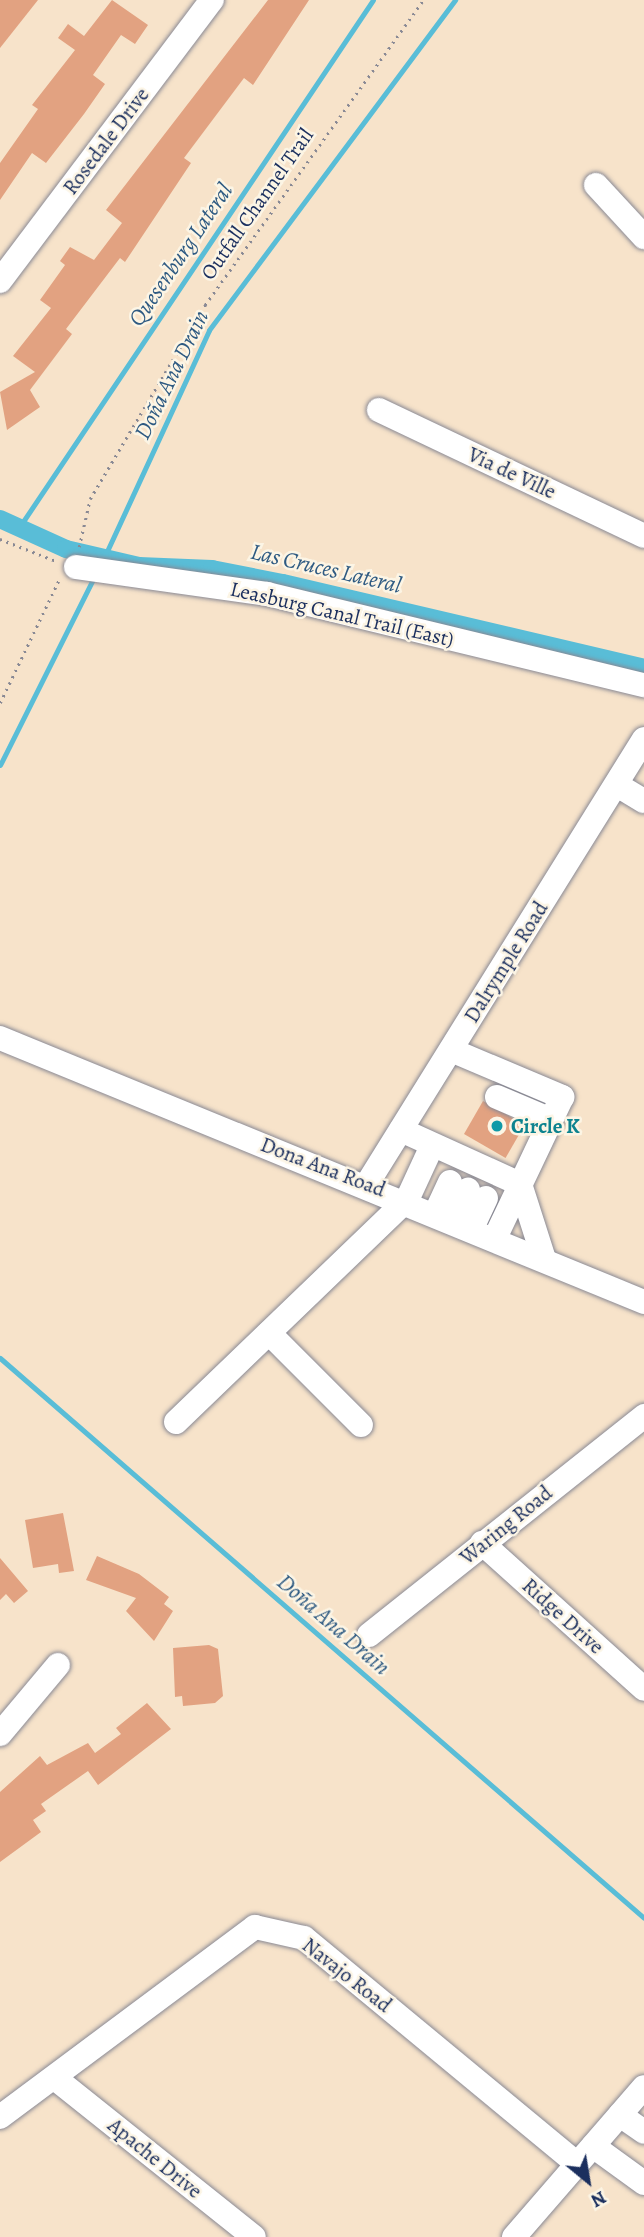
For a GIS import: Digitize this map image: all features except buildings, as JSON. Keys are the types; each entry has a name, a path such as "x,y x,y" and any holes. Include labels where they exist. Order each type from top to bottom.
{"street":[{"name":"Rosedale Drive","path":"0,281 212,0"},
{"path":"596,185 644,237"},
{"name":"Via de Ville","path":"379,410 644,536"},
{"name":"Leasburg Canal Trail (East)","path":"74,560 120,578 267,594 644,685"},
{"name":"Dalrymple Road","path":"367,1184 644,739"},
{"path":"617,785 644,801"},
{"name":"Dona Ana Road","path":"0,1038 407,1200 644,1302"},
{"path":"451,1050 562,1097 495,1238"},
{"path":"497,1097 551,1120"},
{"path":"401,1130 432,1146 474,1178 520,1184"},
{"path":"176,1422 407,1200 432,1146"},
{"path":"454,1220 474,1178"},
{"path":"454,1220 474,1178"},
{"path":"520,1184 544,1259"},
{"path":"269,1333 361,1425"},
{"name":"Waring Road","path":"369,1635 644,1416"},
{"name":"Ridge Drive","path":"482,1543 644,1689"},
{"path":"0,1734 58,1665"},
{"name":"Navajo Road","path":"0,2117 56,2079 254,1927 304,1938 585,2155 644,2183"},
{"name":"Apache Drive","path":"56,2079 254,2237"},
{"path":"514,2237 644,2087"},
{"path":"620,2115 644,2132"}],"path":[{"name":"Outfall Channel Trail","path":"0,703 74,560 90,499 205,304 423,0"},
{"path":"0,540 74,560"}],"waterway":[{"name":"Quesenburg Lateral","path":"18,529 373,0"},
{"name":"Doña Ana Drain","path":"102,562 209,330 455,0"},
{"name":"Las Cruces Lateral","path":"0,519 66,549 139,566 212,569 283,583 644,668"},
{"name":"Doña Ana Drain","path":"0,765 94,577"},
{"name":"Doña Ana Drain","path":"0,1358 644,1918"}],"place":[{"name":"Circle K","path":"497,1126"}]}
